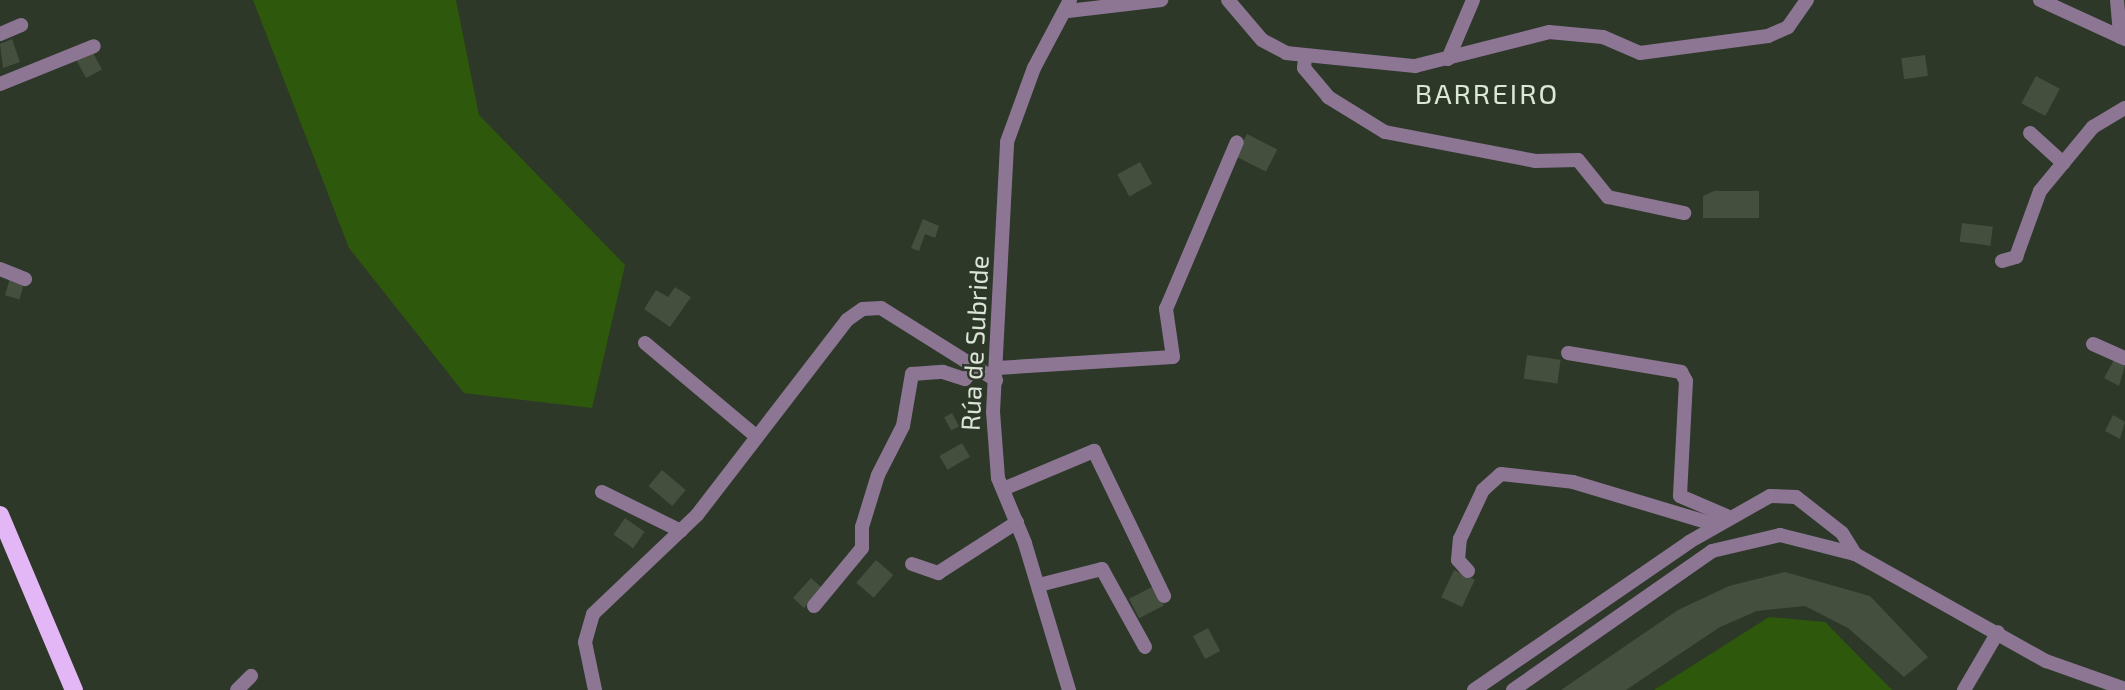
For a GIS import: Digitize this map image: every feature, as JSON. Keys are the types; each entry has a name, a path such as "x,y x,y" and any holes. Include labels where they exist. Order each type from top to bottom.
{"main road":[{"path":"0,515 75,690"}],"street":[{"path":"1069,5 1160,0"},
{"path":"1228,0 1262,40 1305,57 1415,66 1549,32 1603,37 1640,52 1768,36 1788,27 1807,0"},
{"path":"1448,59 1473,0"},
{"path":"2040,0 2122,38"},
{"path":"2117,0 2122,38"},
{"name":"Rúa de Subride","path":"1069,5 1034,68 1007,142 994,442 1003,489 1039,585 1069,690"},
{"path":"0,34 21,25"},
{"path":"0,84 94,46"},
{"path":"1305,57 1304,68 1328,97 1385,132 1535,161 1578,160 1608,197 1684,213"},
{"path":"2001,261 2016,257 2031,209 2063,163 2093,127 2125,108"},
{"path":"2030,133 2063,163"},
{"path":"596,690 585,642 593,614 681,531 847,320 863,309 881,308 975,367 996,374 1173,357 1166,309 1237,142"},
{"path":"0,269 25,279"},
{"path":"645,343 757,437"},
{"path":"2093,344 2125,358"},
{"path":"1568,353 1681,372 1686,380 1680,496 1722,521"},
{"path":"814,606 862,548 862,527 877,475 903,426 912,374 943,372 965,379 975,367"},
{"path":"1003,489 1094,451 1164,596"},
{"path":"1468,571 1458,560 1460,539 1483,489 1501,474 1573,482 1722,521"},
{"path":"602,492 681,531"},
{"path":"1475,690 1722,521 1786,494 1842,533 1855,554"},
{"path":"912,564 938,573 1017,522"},
{"path":"1513,690 1727,545 1780,535 1855,554 2062,668 2125,689"},
{"path":"1039,585 1102,569 1145,647"},
{"path":"1964,690 1998,632"},
{"path":"237,690 251,676"}],"green space":[{"path":"253,0 456,0 479,115 625,265 592,408 464,393 349,248"},
{"path":"1769,617 1825,622 1892,690 1654,690"}],"building":[{"path":"12,39 20,62 3,68 0,44"},
{"path":"92,51 102,70 86,78 76,59"},
{"path":"1925,55 1928,76 1904,79 1901,58"},
{"path":"2036,76 2060,89 2045,116 2021,103"},
{"path":"1247,134 1277,149 1266,172 1236,156"},
{"path":"1140,162 1152,184 1129,196 1117,175"},
{"path":"1714,191 1759,191 1759,218 1703,218 1703,196"},
{"path":"923,219 939,226 935,238 925,234 919,251 911,248"},
{"path":"1962,223 1993,227 1990,246 1960,242"},
{"path":"10,278 24,282 19,299 5,295"},
{"path":"675,287 691,297 670,327 644,309 656,290 668,297"},
{"path":"1527,355 1561,360 1557,383 1524,379"},
{"path":"2114,360 2125,366 2119,386 2104,378"},
{"path":"952,413 959,426 951,430 944,417"},
{"path":"2113,415 2125,422 2120,439 2105,431"},
{"path":"962,443 970,457 947,470 939,456"},
{"path":"662,470 686,490 672,506 649,486"},
{"path":"625,518 645,532 633,548 614,534"},
{"path":"876,560 893,575 874,598 856,583"},
{"path":"1454,570 1475,580 1462,607 1441,597"},
{"path":"1785,572 1870,596 1928,657 1904,677 1848,628 1805,606 1757,611 1720,627 1626,690 1561,690 1678,610 1729,586"},
{"path":"811,578 822,588 804,608 793,598"},
{"path":"1154,586 1164,606 1139,618 1129,599"},
{"path":"1208,628 1220,651 1205,659 1193,636"}],"district":[{"name":"BARREIRO","path":"1487,93"}]}
